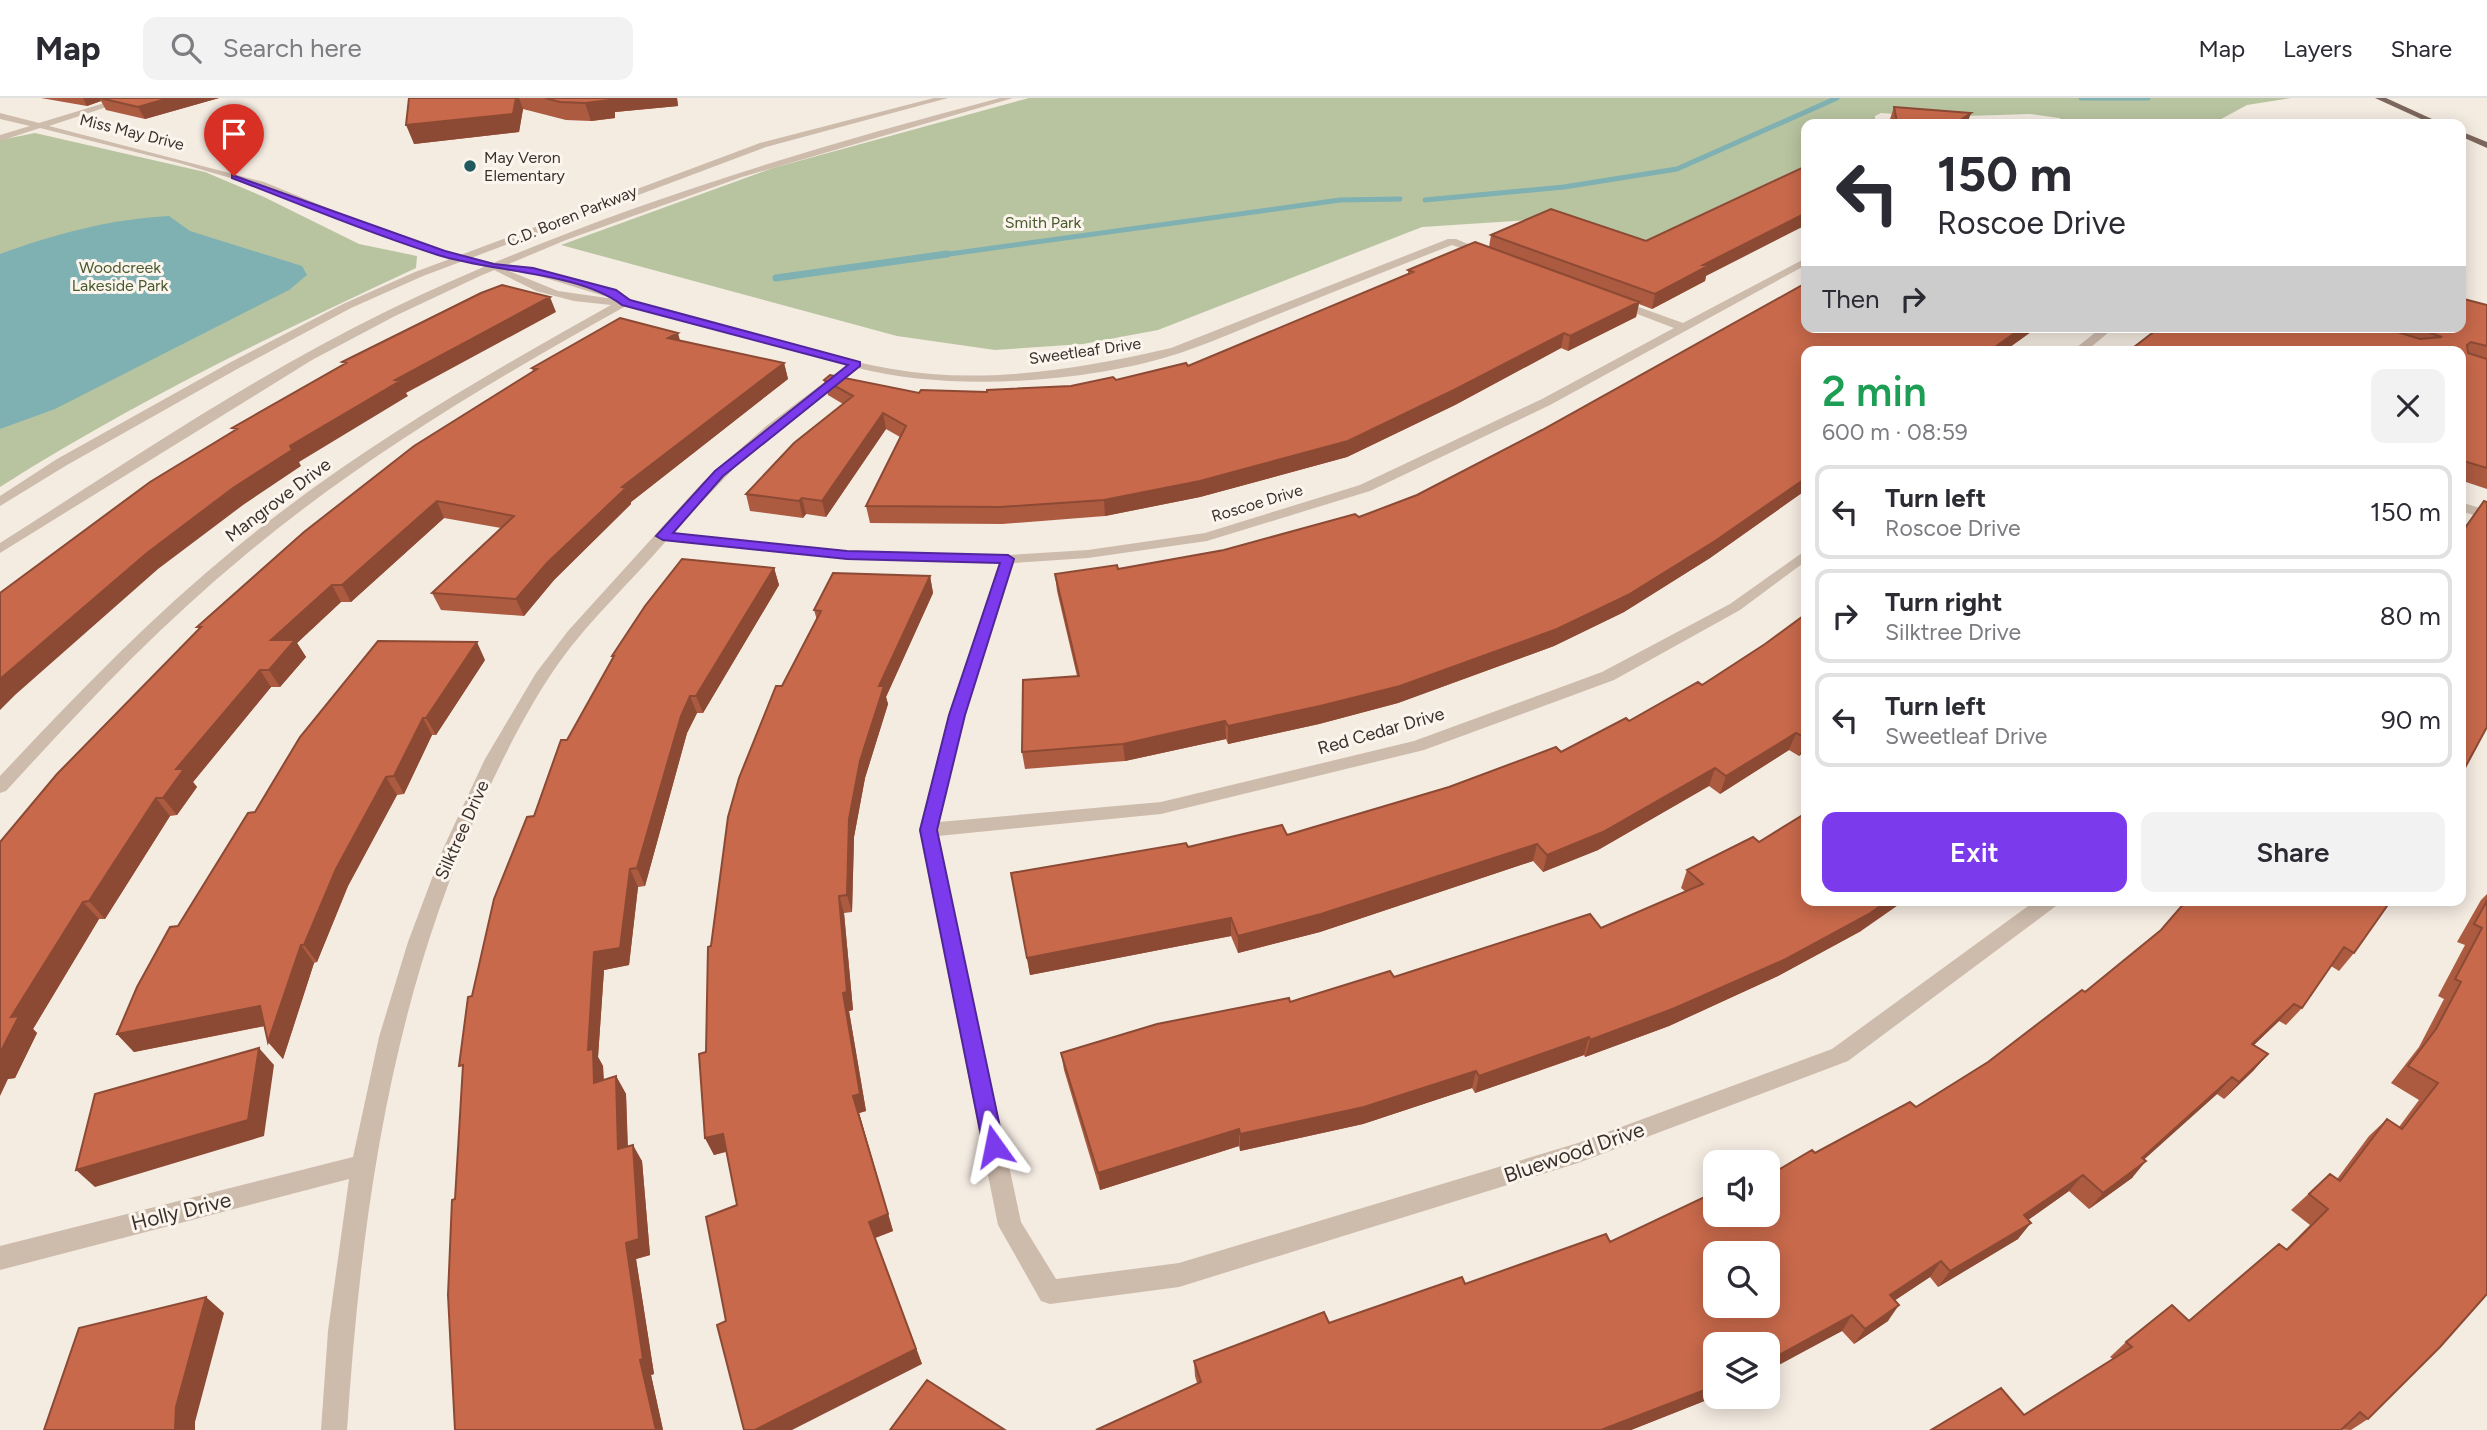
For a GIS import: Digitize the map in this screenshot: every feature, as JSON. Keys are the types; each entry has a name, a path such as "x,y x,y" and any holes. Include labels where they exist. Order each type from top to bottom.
{"main road":[{"path":"2379,98 2427,119"},
{"path":"2466,136 2487,145"}],"street":[{"path":"0,130 107,98"},
{"path":"0,138 130,98"},
{"name":"C.D. Boren Parkway","path":"0,502 62,462 347,306 460,258 763,145 944,98"},
{"path":"964,98 978,106"},
{"name":"C.D. Boren Parkway","path":"0,549 308,357 494,267 622,214 738,173 1009,98"},
{"name":"Miss May Drive","path":"0,116 182,161 261,184 370,229 494,267"},
{"name":"Sweetleaf Drive","path":"494,267 510,279 596,301 626,303 895,373 946,377 1046,375 1132,362 1175,351 1452,241 1503,260"},
{"name":"Roscoe Drive","path":"663,536 847,555 1008,559 1088,554 1207,537 1365,488 1546,402 1801,264"},
{"path":"1606,299 1683,327"},
{"name":"Mangrove Drive","path":"0,787 138,643 238,553 286,515 491,377 626,303"},
{"path":"2085,346 2101,333"},
{"name":"Silktree Drive","path":"334,1430 339,1335 362,1165 406,973 465,817 502,745 546,670 719,473 856,364"},
{"path":"2466,508 2487,515"},
{"name":"Red Cedar Drive","path":"929,830 1161,808 1418,746 1608,676 1735,607 1801,558"},
{"path":"929,830 957,715 1008,559"},
{"name":"Bluewood Drive","path":"929,830 1010,1225 1050,1292 1179,1275 1578,1153 1840,1055 2042,906"},
{"name":"Holly Drive","path":"0,1258 362,1165"}],"green space":[{"name":"Smith Park","path":"1029,98 2291,98 2247,105 2221,119 2061,119 2030,114 1935,117 1881,113 1875,116 1875,119 1801,119 1801,167 1639,244 1561,218 1422,227 1158,330 1083,344 995,350 897,336 561,245 773,168"},
{"name":"Woodcreek Lakeside Park","path":"35,133 205,172 264,197 359,244 417,256 416,268 152,398 0,487 0,140"}],"water":[{"path":"169,216 190,231 302,266 307,275 289,290 55,409 0,429 0,254 83,229 125,220"}],"building":[{"path":"100,98 169,98 138,107"},
{"path":"409,98 516,98 513,114 406,125"},
{"path":"545,98 610,100 585,103 560,102"},
{"path":"1894,107 1971,113 1962,119 1896,119"},
{"path":"1801,168 1801,216 1703,265 1708,266 1655,294 1491,235 1551,209 1646,241"},
{"path":"1475,242 1639,302 1570,336 1564,333 1348,441 1200,481 1104,500 1000,507 866,506 906,426 883,413 822,501 802,498 799,501 746,494 794,443 853,396 824,380 830,375 919,393 921,390 987,392 1071,386 1113,377 1116,380 1186,363 1188,366 1413,272 1408,270"},
{"path":"502,285 550,297 395,380 400,381 290,446 292,450 233,488 147,553 0,679 0,593 150,482 237,429 232,428 346,363 342,362"},
{"path":"1801,286 1801,333 2015,333 1996,346 1801,346 1801,481 1715,541 1628,595 1557,629 1400,686 1320,706 1228,726 1225,721 1123,744 1022,752 1023,680 1079,676 1055,574 1117,565 1118,569 1224,550 1355,514 1359,517 1417,495 1542,430"},
{"path":"2466,300 2487,305 2487,346 2471,342 2467,345 2468,353 2487,359 2487,468 2466,462 2466,346 2135,346 2152,333 2400,333 2420,339 2442,337 2430,333 2466,333"},
{"path":"620,318 678,333 668,338 784,363 622,487 626,488 547,563 516,599 432,593 514,516 437,501 342,585 332,585 271,640 295,640 269,670 260,670 176,769 184,769 163,798 156,798 89,901 83,902 11,1017 19,1016 0,1053 0,842 57,774 201,627 197,627 304,532 414,446 537,369 532,368"},
{"path":"2484,501 2487,502 2487,727 2466,766 2466,526"},
{"path":"682,559 774,568 696,696 690,696 681,716 637,868 630,869 620,948 594,952 588,1050 593,1049 594,1083 616,1076 618,1149 633,1145 639,1239 626,1243 643,1359 640,1360 656,1430 455,1430 448,1295 452,1200 455,1199 463,1065 459,1066 468,997 472,996 494,899 527,817 534,816 561,740 567,740 612,656 645,606"},
{"path":"833,573 930,576 879,686 884,686 860,761 849,819 847,895 839,896 847,992 843,993 860,1094 853,1096 888,1214 869,1222 916,1349 755,1430 744,1430 717,1325 726,1321 706,1217 737,1205 723,1134 705,1138 699,1054 706,1052 708,947 711,946 728,817 739,778 776,686 782,686 821,611 814,610"},
{"path":"1801,618 1801,736 1796,733 1726,776 1715,768 1603,832 1547,855 1537,844 1321,914 1238,936 1231,918 1027,958 1011,873 1186,843 1188,847 1282,825 1287,835 1449,787 1556,747 1561,752 1626,718 1629,721 1698,682 1702,685"},
{"path":"378,641 477,642 426,718 423,718 394,776 386,777 336,869 304,945 301,945 268,1042 260,1006 117,1034 137,987 170,927 178,926 248,813 255,812 300,737"},
{"path":"1801,816 1801,906 1880,906 1786,959 1675,1008 1590,1040 1589,1037 1479,1076 1476,1071 1364,1107 1240,1134 1239,1129 1098,1173 1061,1053 1157,1024 1289,998 1290,1002 1390,971 1394,977 1590,914 1601,928 1703,884 1687,870 1753,837 1759,842"},
{"path":"2487,901 2487,1294 2440,1347 2368,1419 2360,1412 2341,1430 1931,1430 2001,1388 2024,1415 2132,1347 2126,1342 2172,1305 2189,1321 2279,1244 2287,1250 2328,1209 2309,1194 2330,1174 2340,1181 2387,1119 2402,1129 2438,1083 2408,1066 2436,1029 2461,982 2455,979 2482,928 2474,924"},
{"path":"2182,906 2387,906 2354,953 2344,947 2302,1008 2294,1004 2252,1044 2268,1054 2239,1082 2232,1077 2142,1158 2146,1161 2103,1193 2083,1175 2024,1215 2031,1223 1950,1271 1941,1261 1890,1295 1899,1305 1865,1329 1852,1315 1780,1354 1780,1332 1703,1332 1703,1391 1601,1430 1096,1430 1201,1382 1194,1361 1324,1312 1329,1323 1462,1277 1465,1284 1606,1234 1610,1242 1703,1198 1703,1227 1780,1227 1780,1169 1812,1150 1815,1153 1910,1102 1916,1107 1988,1062 2082,990 2085,992 2161,930"},
{"path":"259,1048 248,1120 76,1170 95,1094"},
{"path":"206,1297 176,1407 175,1430 44,1430 79,1328"},
{"path":"927,1380 1005,1430 890,1430"}],"waterway":[{"path":"1425,200 1564,187 1677,169 1837,98"},
{"path":"2081,98 2148,98"},
{"path":"935,256 1340,200 1400,199"},
{"path":"776,278 947,254"}],"place":[{"name":"May Veron Elementary","path":"470,166"}],"route":[{"path":"234,176 261,184 370,229 441,253 494,267 530,270 612,292 626,303 856,364 719,473 663,536 847,555 1008,559 957,715 929,830 994,1146"}]}
